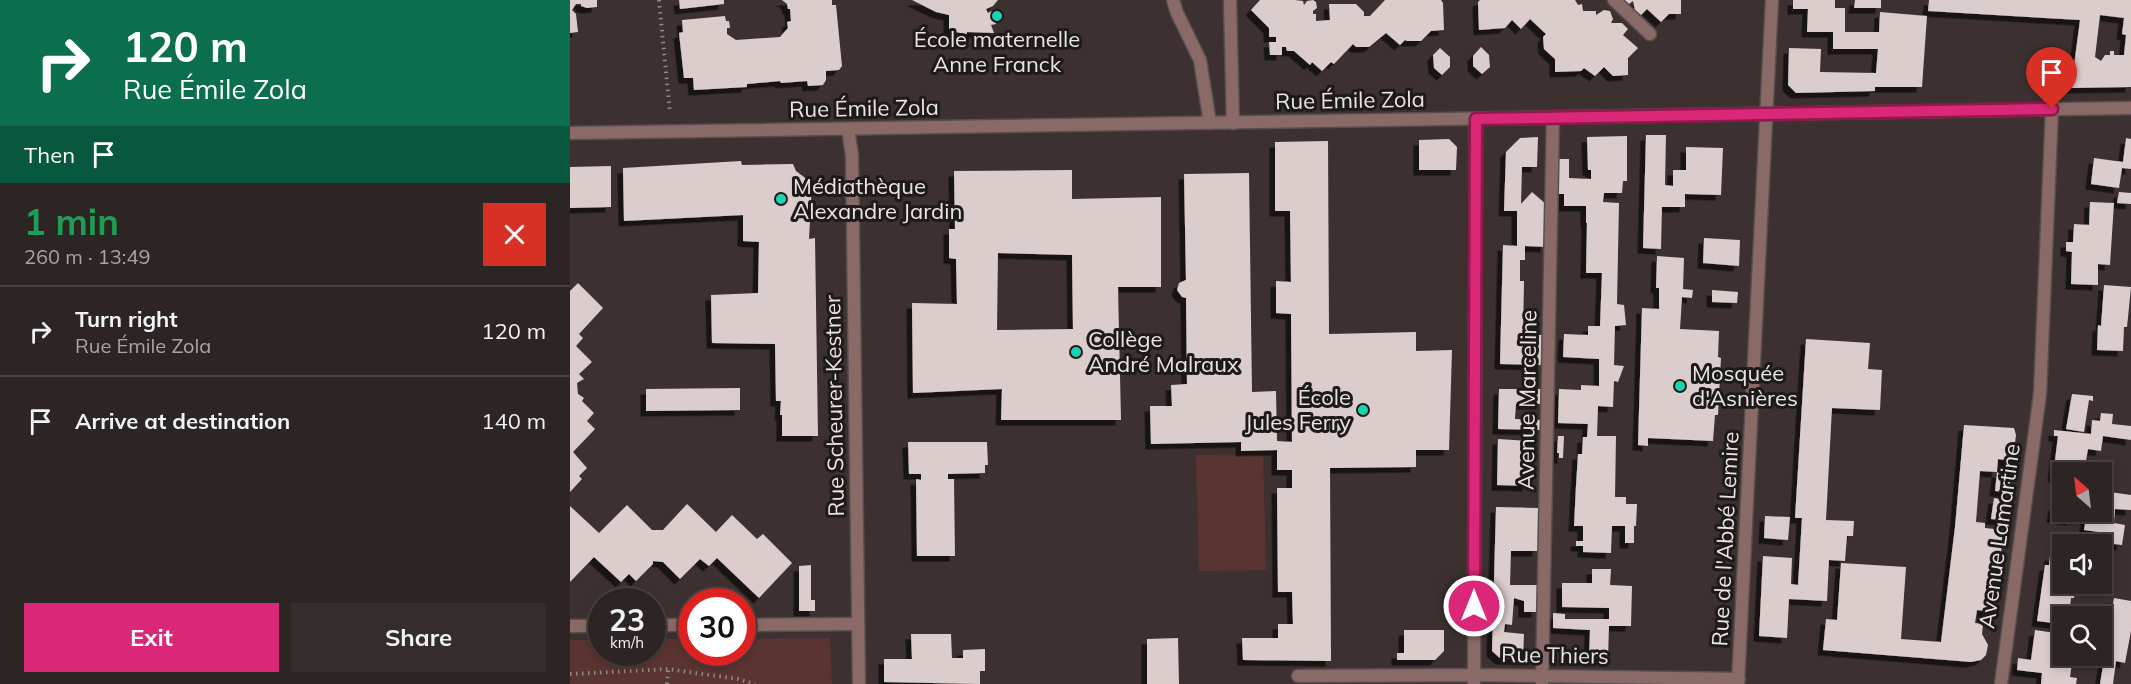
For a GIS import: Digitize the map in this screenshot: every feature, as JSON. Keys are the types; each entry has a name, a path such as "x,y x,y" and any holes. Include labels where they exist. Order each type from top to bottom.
{"street":[{"path":"1173,0 1200,60 1210,123"},
{"path":"1230,0 1233,123"},
{"path":"1614,0 1650,34"},
{"name":"Rue de l'Abbé Lemire","path":"1739,681 1772,0"},
{"name":"Rue Émile Zola","path":"570,133 2131,108"},
{"name":"Avenue Lamartine","path":"2001,684 2040,394 2052,109"},
{"name":"Avenue Marceline","path":"1542,680 1553,117"},
{"path":"1474,679 1476,119"},
{"name":"Rue Scheurer-Kestner","path":"848,129 852,155 859,684"},
{"path":"756,625 857,624"},
{"path":"570,626 588,626"},
{"name":"Rue Thiers","path":"1298,676 1739,681"}],"path":[{"path":"659,0 672,131"},
{"path":"570,674 668,669 738,679 755,684"},
{"path":"667,684 668,669"}],"shaded area":[{"path":"1263,454 1266,570 1199,571 1196,455"},
{"path":"830,638 832,684 570,684 570,640 588,640 588,666 666,666 666,639 678,639 678,666 756,666 756,639"}],"building":[{"path":"570,0 597,0 597,7 587,8 576,4 572,10 576,14 578,32 570,33"},
{"path":"679,0 724,0 724,4 680,9"},
{"path":"782,0 832,0 832,5 836,5 842,66 839,70 826,71 826,80 823,85 808,86 807,81 781,83 780,81 747,84 747,87 694,90 693,78 684,78 679,33 683,32 682,20 725,16 730,28 727,28 727,34 736,40 780,37 788,28 787,22 791,21 790,9"},
{"path":"912,0 998,0 986,9 988,13 992,11 996,24 991,25 994,33 967,32 967,34 949,31 949,15 936,12"},
{"path":"1260,0 1295,0 1303,1 1304,5 1307,1 1313,0 1317,8 1313,11 1313,14 1316,14 1316,21 1330,20 1329,4 1356,4 1364,12 1364,16 1370,16 1385,0 1441,0 1444,30 1431,31 1421,41 1405,40 1400,45 1386,33 1369,47 1356,47 1353,44 1334,64 1331,62 1322,71 1312,62 1310,65 1294,51 1287,51 1286,47 1282,47 1282,55 1270,55 1269,42 1276,42 1276,37 1269,37 1269,28 1251,10"},
{"path":"1480,0 1575,0 1578,5 1582,4 1583,11 1596,11 1596,15 1604,10 1610,11 1613,19 1611,23 1622,23 1628,29 1623,35 1638,48 1628,58 1628,75 1613,76 1604,67 1595,76 1584,68 1581,71 1555,72 1555,59 1544,49 1543,37 1546,34 1530,19 1521,29 1512,20 1505,28 1479,30 1478,2"},
{"path":"1621,0 1681,0 1681,14 1669,14 1661,22 1647,9 1641,15 1635,10 1633,1 1629,4"},
{"path":"1793,0 1835,0 1835,8 1845,8 1845,32 1879,32 1880,12 1927,16 1922,87 1875,87 1875,91 1796,93 1788,85 1789,48 1821,49 1820,72 1876,73 1878,49 1833,49 1833,32 1807,32 1808,9 1793,9"},
{"path":"1855,0 1881,0 1881,8 1854,8"},
{"path":"1929,0 2131,0 2131,87 2071,88 2080,20 1928,11","holes":["2100,15 2124,18 2122,34 2126,35 2124,55 2114,55 2114,51 2110,51 2110,55 2105,55 2101,61 2095,57"]},
{"path":"1481,47 1489,55 1490,67 1482,74 1473,66 1473,56"},
{"path":"1440,48 1450,57 1450,67 1442,75 1434,68 1433,55"},
{"path":"1646,135 1666,135 1665,185 1673,186 1673,170 1686,170 1686,147 1723,148 1721,195 1685,194 1685,207 1662,207 1661,249 1643,248"},
{"path":"1627,136 1627,181 1623,181 1622,193 1604,193 1603,202 1619,203 1617,304 1624,305 1626,325 1615,326 1614,365 1624,366 1618,382 1614,381 1613,407 1598,406 1597,436 1616,436 1615,497 1626,497 1626,504 1637,504 1636,526 1634,526 1634,543 1625,543 1625,526 1612,526 1611,553 1583,552 1583,546 1576,546 1576,541 1583,541 1583,526 1574,526 1578,454 1582,454 1583,437 1587,437 1588,424 1558,423 1559,389 1581,390 1581,385 1599,386 1599,359 1563,357 1564,334 1588,335 1588,326 1600,326 1602,273 1586,273 1586,206 1564,206 1564,194 1555,194 1556,159 1569,159 1569,178 1591,179 1591,170 1588,170 1587,137"},
{"path":"1538,137 1537,167 1522,167 1521,204 1532,192 1547,205 1546,247 1525,246 1525,260 1520,260 1520,281 1524,281 1523,335 1544,335 1543,365 1500,364 1503,245 1517,246 1517,211 1504,211 1506,152 1520,138"},
{"path":"2126,138 2131,139 2131,169 2122,168 2119,188 2091,184 2094,158 2123,162"},
{"path":"1449,139 1457,147 1456,170 1419,170 1419,140"},
{"path":"1328,141 1329,334 1416,332 1416,351 1452,350 1449,450 1416,450 1416,467 1330,468 1331,661 1243,660 1242,638 1278,638 1278,624 1293,624 1292,592 1278,592 1277,488 1292,488 1292,470 1277,470 1277,450 1241,451 1241,442 1151,444 1150,406 1172,406 1171,385 1187,384 1186,298 1182,297 1177,290 1179,283 1186,280 1184,174 1249,173 1252,392 1276,391 1277,441 1292,442 1291,314 1276,313 1276,281 1291,282 1290,211 1275,211 1275,142"},
{"path":"741,161 742,165 793,164 796,171 812,183 809,239 815,238 818,436 782,436 781,401 776,401 775,344 712,343 711,295 758,293 759,242 743,241 743,215 624,221 623,168"},
{"path":"611,166 611,207 570,208 570,167"},
{"path":"1072,170 1072,199 1161,197 1161,287 1118,287 1121,420 1001,420 1002,389 913,393 912,303 957,304 956,259 949,258 949,229 955,229 954,171","holes":["998,253 1072,255 1073,329 997,330"]},
{"path":"2119,192 2131,193 2131,204 2117,203"},
{"path":"2090,202 2114,203 2110,265 2098,264 2098,285 2071,284 2072,252 2066,251 2066,242 2073,242 2074,224 2089,225"},
{"path":"1704,238 1740,240 1739,266 1703,263"},
{"name":"Mosquée d'Asnières","path":"1657,256 1684,258 1683,289 1693,290 1692,298 1682,297 1680,329 1719,331 1718,357 1721,358 1718,415 1715,415 1713,441 1648,438 1648,446 1638,445 1642,308 1659,309 1659,288 1656,288"},
{"path":"578,283 603,308 579,334 583,338 576,346 592,362 579,374 584,379 577,383 578,394 584,398 582,401 594,413 587,421 595,429 573,452 587,468 579,476 582,479 570,492 570,291"},
{"path":"2104,285 2131,287 2127,327 2124,327 2123,351 2097,350"},
{"path":"1712,290 1738,292 1737,303 1712,302"},
{"path":"1806,339 1870,343 1868,369 1882,370 1880,410 1832,408 1826,520 1854,521 1853,536 1847,536 1845,561 1829,560 1827,601 1789,599 1787,638 1759,636 1763,556 1792,558 1791,584 1798,585 1802,518 1795,518"},
{"path":"740,388 740,410 646,411 646,389"},
{"path":"1499,389 1542,389 1542,404 1516,404 1515,419 1542,420 1542,430 1498,429"},
{"path":"2072,394 2093,396 2093,401 2089,400 2084,432 2066,429"},
{"path":"2101,413 2113,414 2112,424 2131,426 2131,440 2103,436 2101,451 2088,449 2086,462 2055,462 2058,436 2054,436 2054,430 2091,434 2092,420 2100,421"},
{"path":"1964,425 2014,428 2016,435 2009,492 1995,491 1997,472 1980,471 1976,522 1985,523 1985,528 2004,530 1993,612 1977,610 1975,623 1983,624 1982,634 1988,645 1986,655 1981,660 1971,662 1823,650 1826,619 1837,620 1841,563 1906,567 1901,639 1941,642 1955,527","holes":["1998,459 2005,460 2004,473 1997,472"]},
{"path":"1558,436 1564,436 1563,458 1559,458 1559,453 1557,453"},
{"path":"1498,439 1529,441 1528,486 1497,485"},
{"path":"908,442 987,442 988,465 985,465 985,473 948,474 948,479 954,479 955,556 917,556 916,479 921,480 921,474 909,474"},
{"path":"2112,492 2131,495 2131,510 2115,509 2114,523 2125,525 2122,545 2112,544 2112,534 2084,530 2085,522 2112,522"},
{"path":"1994,498 2008,500 2005,520 1991,519"},
{"path":"687,504 716,532 732,515 757,539 763,534 792,563 759,598 756,595 756,588 748,588 717,558 709,566 700,559 680,579 663,562 653,561 653,564 636,581 629,574 621,582 594,557 570,582 570,506 599,533 627,505 652,530 663,530"},
{"path":"1496,507 1539,508 1538,551 1511,551 1510,585 1537,585 1537,612 1524,612 1524,601 1514,598 1512,625 1505,624 1504,632 1524,634 1523,659 1501,659 1492,651"},
{"path":"1765,516 1790,517 1788,540 1764,538"},
{"path":"2050,555 2052,555 2052,594 2075,594 2074,598 2071,598 2070,606 2052,606 2052,623 2037,621 2045,565 2049,565"},
{"path":"811,565 811,600 815,600 815,611 799,611 799,566"},
{"path":"1592,569 1611,569 1610,585 1632,586 1631,626 1609,626 1608,658 1589,658 1590,630 1553,628 1553,613 1565,614 1565,619 1609,619 1609,608 1562,607 1562,583 1592,583"},
{"path":"2114,598 2131,601 2131,631 2125,663 2116,661 2113,684 2100,684 2103,666 2112,666"},
{"path":"1404,630 1444,630 1444,651 1435,660 1397,660 1397,653 1404,653"},
{"path":"2035,630 2052,633 2052,666 2072,666 2070,677 2077,678 2076,684 2041,684 2042,673 2017,670 2018,658 2031,660"},
{"path":"911,634 951,634 952,658 963,658 963,650 985,649 985,671 980,671 980,684 884,682 884,659 912,659"},
{"path":"1178,638 1179,684 1147,684 1147,639"}],"place":[{"name":"École maternelle Anne Franck","path":"997,16"},
{"name":"Médiathèque Alexandre Jardin","path":"781,199"},
{"name":"Collège André Malraux","path":"1076,352"},
{"name":"Mosquée d'Asnières","path":"1680,386"},
{"name":"École Jules Ferry","path":"1363,410"}],"route":[{"path":"1474,606 1476,119 2052,109"}]}
